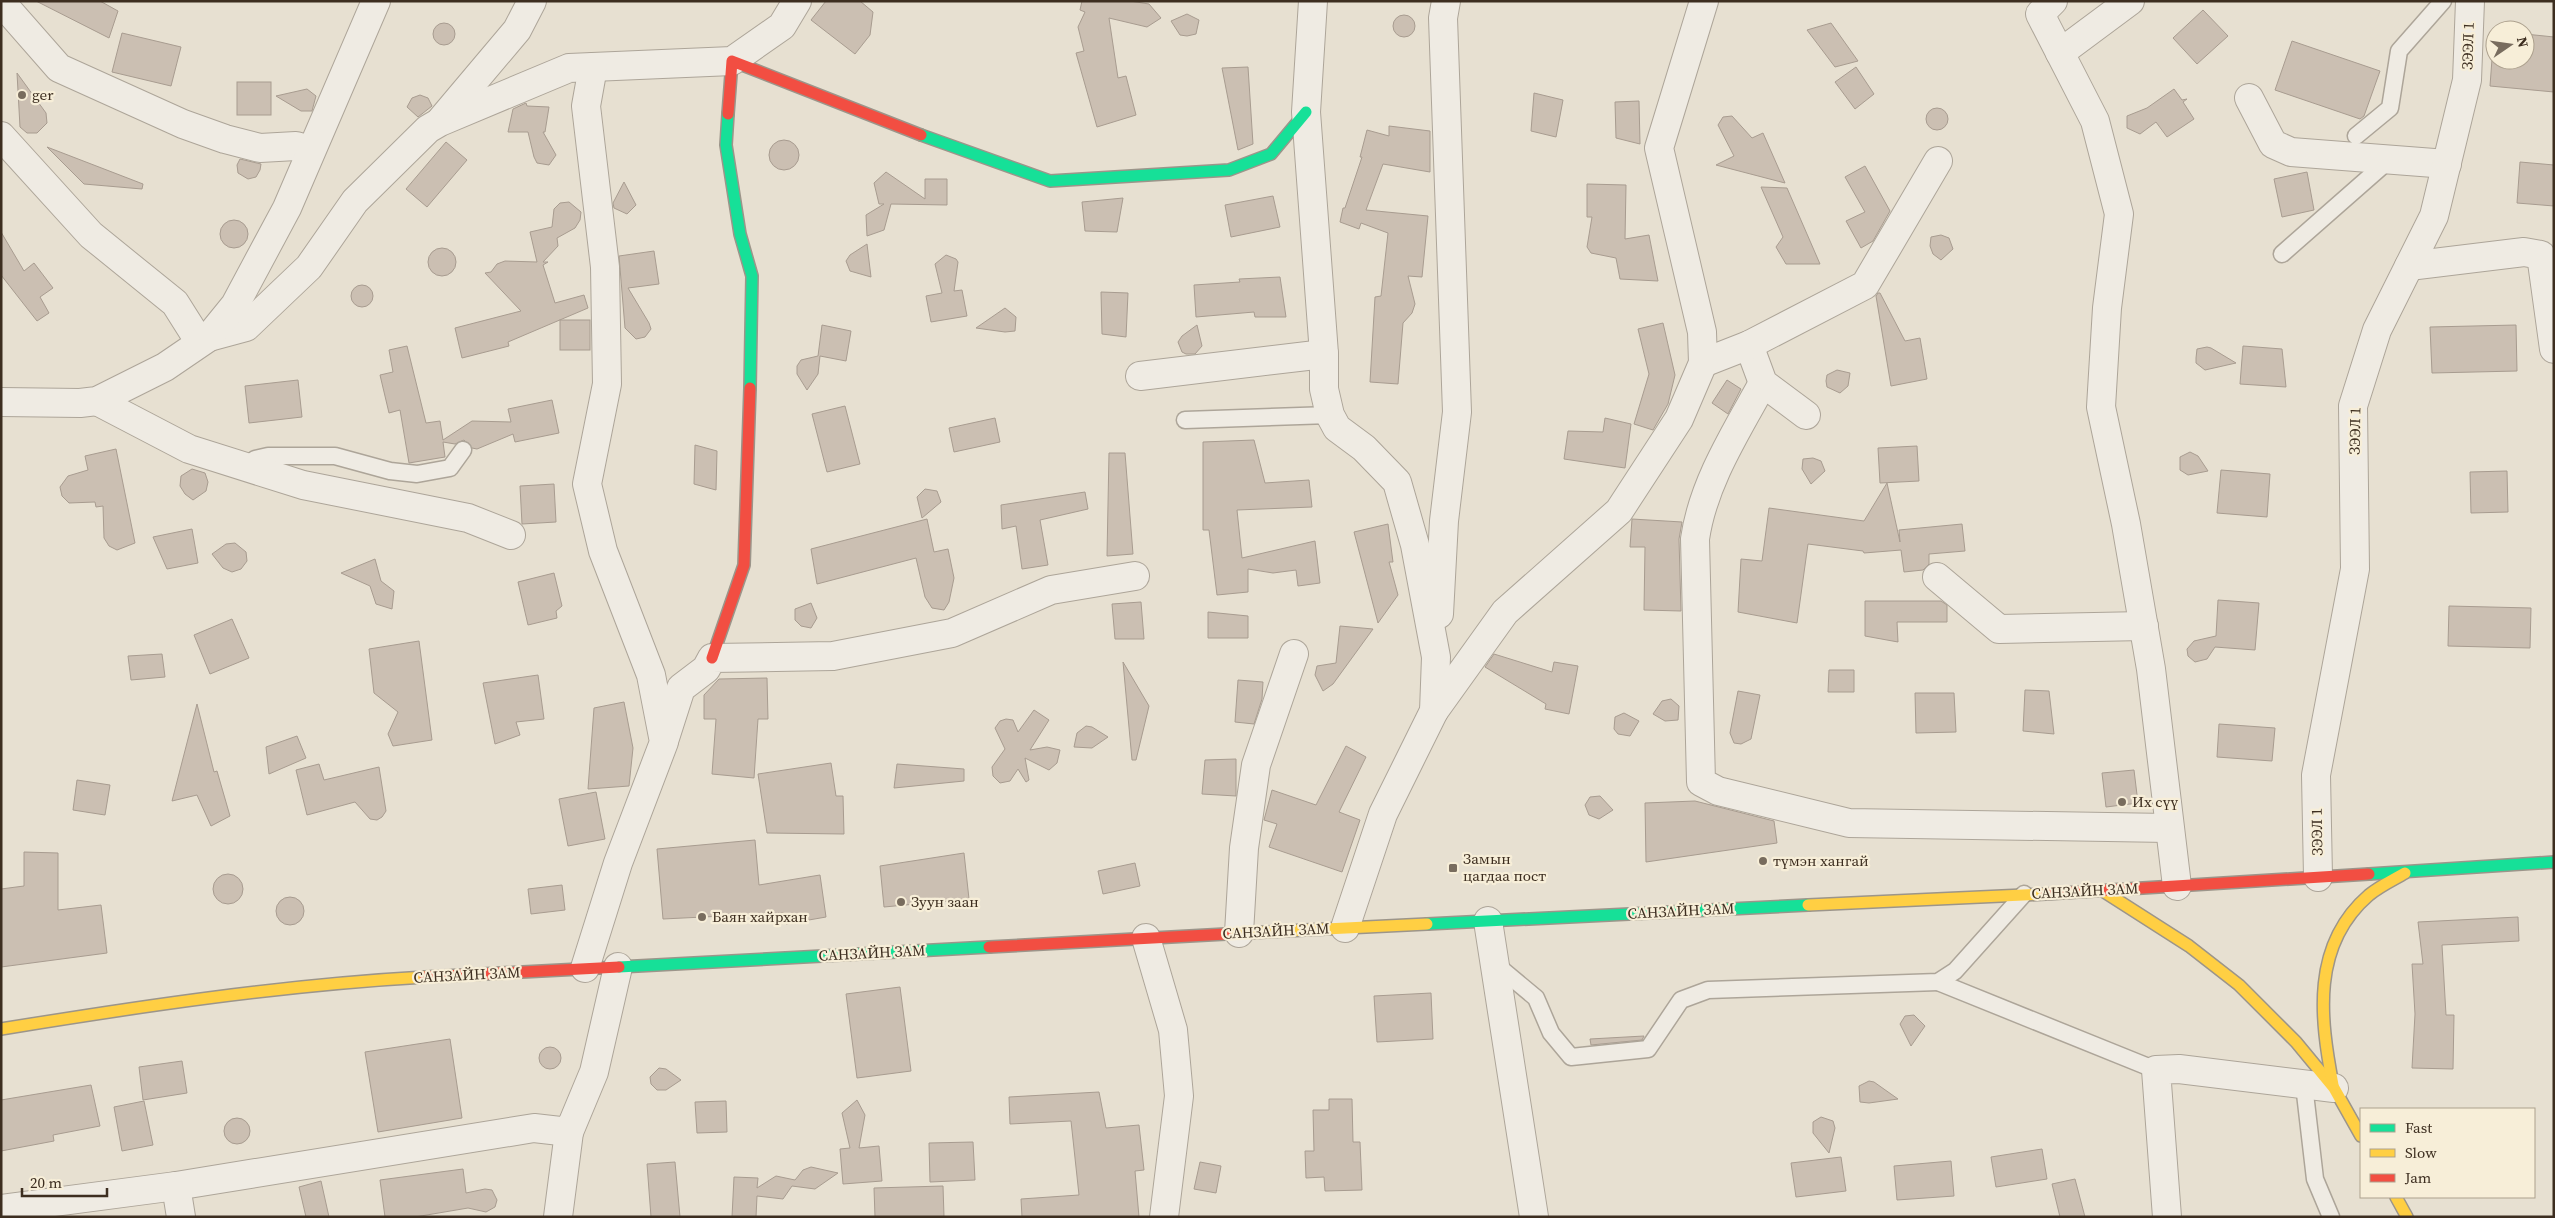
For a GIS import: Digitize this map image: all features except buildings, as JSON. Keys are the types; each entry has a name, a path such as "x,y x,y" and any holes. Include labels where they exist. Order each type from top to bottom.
{"main road":[{"path":"712,658 744,565 750,400 752,276 740,234 726,145 732,61 951,147 1050,181 1229,170 1271,154 1306,112"},
{"name":"САНЗАЙН ЗАМ","path":"1,1029 144,1006 358,981 1240,933 2177,886 2554,862"},
{"path":"2334,1088 2323,1036 2320,996 2326,960 2342,926 2367,897 2408,871"},
{"path":"2103,890 2189,946 2238,985 2296,1042 2334,1088 2360,1134"},
{"path":"2397,1198 2407,1217"}],"street":[{"path":"1,402 97,401 165,367 204,339 234,305 287,208 311,150 351,64 376,1"},
{"path":"440,122 517,30 532,1"},
{"path":"204,339 246,327 310,267 355,201 428,129 440,122 568,68 732,61 782,26 797,1"},
{"path":"1313,1 1306,112 1324,354 1324,389 1330,415 1337,428 1364,448 1398,482 1415,545 1436,657 1434,711"},
{"path":"1434,711 1444,521 1457,412 1443,18 1446,1"},
{"path":"1346,928 1383,814 1434,711 1505,612 1619,511 1679,419 1703,363 1702,332 1659,148 1704,1"},
{"path":"2053,1 2040,14 2095,121 2119,214 2107,308 2101,407 2126,524 2151,669 2168,828 2177,886"},
{"path":"2060,53 2130,1"},
{"name":"ЗЭЭЛ 1","path":"2318,877 2316,775 2356,569 2354,406 2377,330 2434,216 2467,80 2470,1"},
{"path":"1,2 59,68 182,124 226,139 260,148 296,146 311,150"},
{"path":"593,67 586,106 605,267 607,384 587,484 604,551 651,675 664,742"},
{"path":"2249,98 2273,144 2291,152 2447,164"},
{"path":"1,136 91,236 175,303 204,339"},
{"path":"1703,363 1749,345 1865,285 1938,161"},
{"path":"2409,266 2524,252 2541,255 2554,349"},
{"path":"1749,345 1763,383 1806,415"},
{"path":"1140,376 1324,354"},
{"path":"1763,383 1728,447 1699,513 1695,539 1702,782 1718,791 1849,824 2168,828"},
{"path":"97,401 189,449 346,496 468,518 511,535"},
{"path":"585,968 618,863 664,742 681,688 706,669 712,658 842,655 952,633 1051,590 1135,576"},
{"path":"1937,577 1999,629 2144,626"},
{"path":"1240,933 1244,848 1256,765 1294,654"},
{"path":"1488,921 1534,1217"},
{"path":"1146,938 1173,1030 1179,1096 1164,1217"},
{"path":"558,1217 569,1132 594,1072 618,967"},
{"path":"2167,1217 2156,1070 2179,1069 2334,1088"},
{"path":"1,1209 176,1186 534,1128 569,1132"},
{"path":"176,1186 181,1217"}],"lane":[{"path":"2356,136 2390,108 2400,51 2443,1"},
{"path":"2282,254 2389,160"},
{"path":"1185,420 1330,415"},
{"path":"247,467 255,458 268,456 335,456 390,471 417,474 450,468 463,450"},
{"path":"1938,982 1955,971 2024,894"},
{"path":"1494,963 1536,998 1550,1033 1571,1056 1648,1049 1681,1000 1708,990 1938,982 2156,1070"},
{"path":"2304,1085 2316,1179 2332,1217"}],"traffic: fast":[{"path":"921,135 1050,181 1229,170 1271,154 1306,112"},
{"path":"728,114 726,145 740,234 752,276 750,388"},
{"path":"2369,874 2554,862"},
{"path":"1427,924 1808,905"},
{"path":"619,967 989,947"}],"traffic: slow":[{"path":"2333,1085 2328,1060 2323,1009 2324,984 2329,959 2337,936 2350,915 2369,895 2405,873"},
{"path":"2103,891 2189,946 2239,985 2296,1042 2334,1088 2360,1134"},
{"path":"1808,905 2046,894"},
{"path":"1226,934 1427,924"},
{"path":"1,1029 213,997 319,985 425,977"},
{"path":"2397,1198 2407,1217"}],"traffic: jam":[{"path":"728,114 732,61 921,135"},
{"path":"712,658 744,565 750,388"},
{"path":"2046,894 2369,874"},
{"path":"989,947 1226,934"},
{"path":"425,977 619,967"}],"place":[{"name":"ger","path":"22,95"},
{"name":"Их сүү","path":"2122,802"},
{"name":"түмэн хангай","path":"1763,861"},
{"name":"Замын цагдаа пост","path":"1453,868"},
{"name":"Зуун заан","path":"901,902"},
{"name":"Баян хайрхан","path":"702,917"}]}
